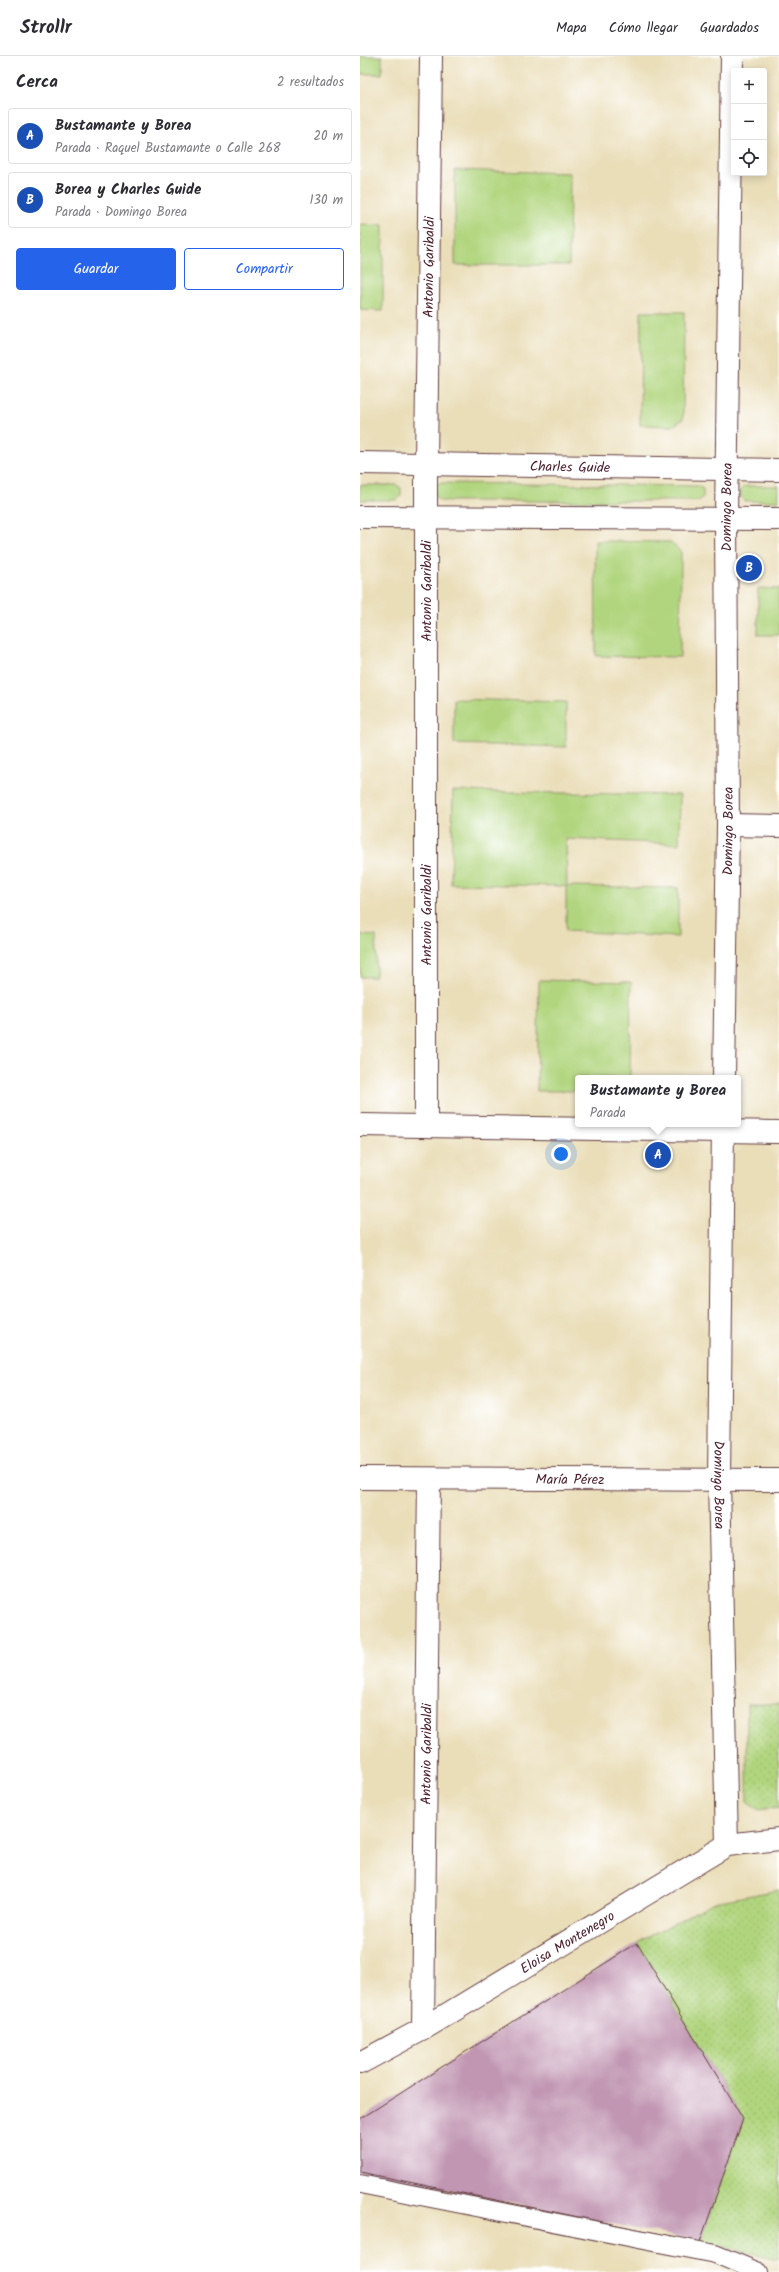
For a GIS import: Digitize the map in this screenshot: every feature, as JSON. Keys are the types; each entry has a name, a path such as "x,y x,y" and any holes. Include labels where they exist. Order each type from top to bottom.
{"street":[{"name":"Antonio Garibaldi","path":"426,1126 426,464 431,56"},
{"name":"Domingo Borea","path":"724,1075 728,825 726,518 728,470 732,56"},
{"name":"Charles Guide","path":"360,463 779,470"},
{"path":"360,517 779,519"},
{"path":"728,825 779,826"},
{"path":"360,1125 575,1127"},
{"name":"Domingo Borea","path":"723,1127 719,1480 727,1845"},
{"path":"723,1127 779,1132"},
{"name":"María Pérez","path":"360,1478 779,1480"},
{"name":"Antonio Garibaldi","path":"423,2028 429,1479"},
{"name":"Eloisa Montenegro","path":"360,2063 423,2028 727,1845 779,1840"}],"lane":[{"path":"360,2184 715,2254 758,2272"}],"green space":[{"path":"360,56 382,56 382,74 360,74"},
{"path":"455,170 570,173 569,265 455,265"},
{"path":"360,224 383,225 383,311 360,310"},
{"path":"641,312 684,312 683,419 673,426 640,425"},
{"path":"438,483 698,486 703,489 703,497 699,501 440,501 435,497 434,487"},
{"path":"360,485 396,485 401,488 401,496 397,500 360,500"},
{"path":"746,486 779,486 779,501 744,501 741,497 741,489"},
{"path":"595,541 671,542 681,552 680,657 596,656"},
{"path":"758,588 779,589 779,635 758,635"},
{"path":"454,699 566,702 566,747 454,744"},
{"path":"453,791 680,795 679,844 566,839 567,886 678,888 678,937 566,931 566,886 451,884"},
{"path":"360,935 376,936 376,977 360,977"},
{"path":"539,980 631,982 630,1075 575,1075 575,1091 537,1091"},
{"path":"747,1704 779,1704 779,1807 758,1810 747,1802"},
{"path":"779,1890 779,2259 700,2242 743,2119 637,1943 714,1902"}],"building":[{"path":"637,1943 743,2119 700,2242 360,2172 360,2119"}],"place":[{"name":"Borea y Charles Guide","path":"749,568"},
{"name":"Bustamante y Borea","path":"658,1155"}]}
